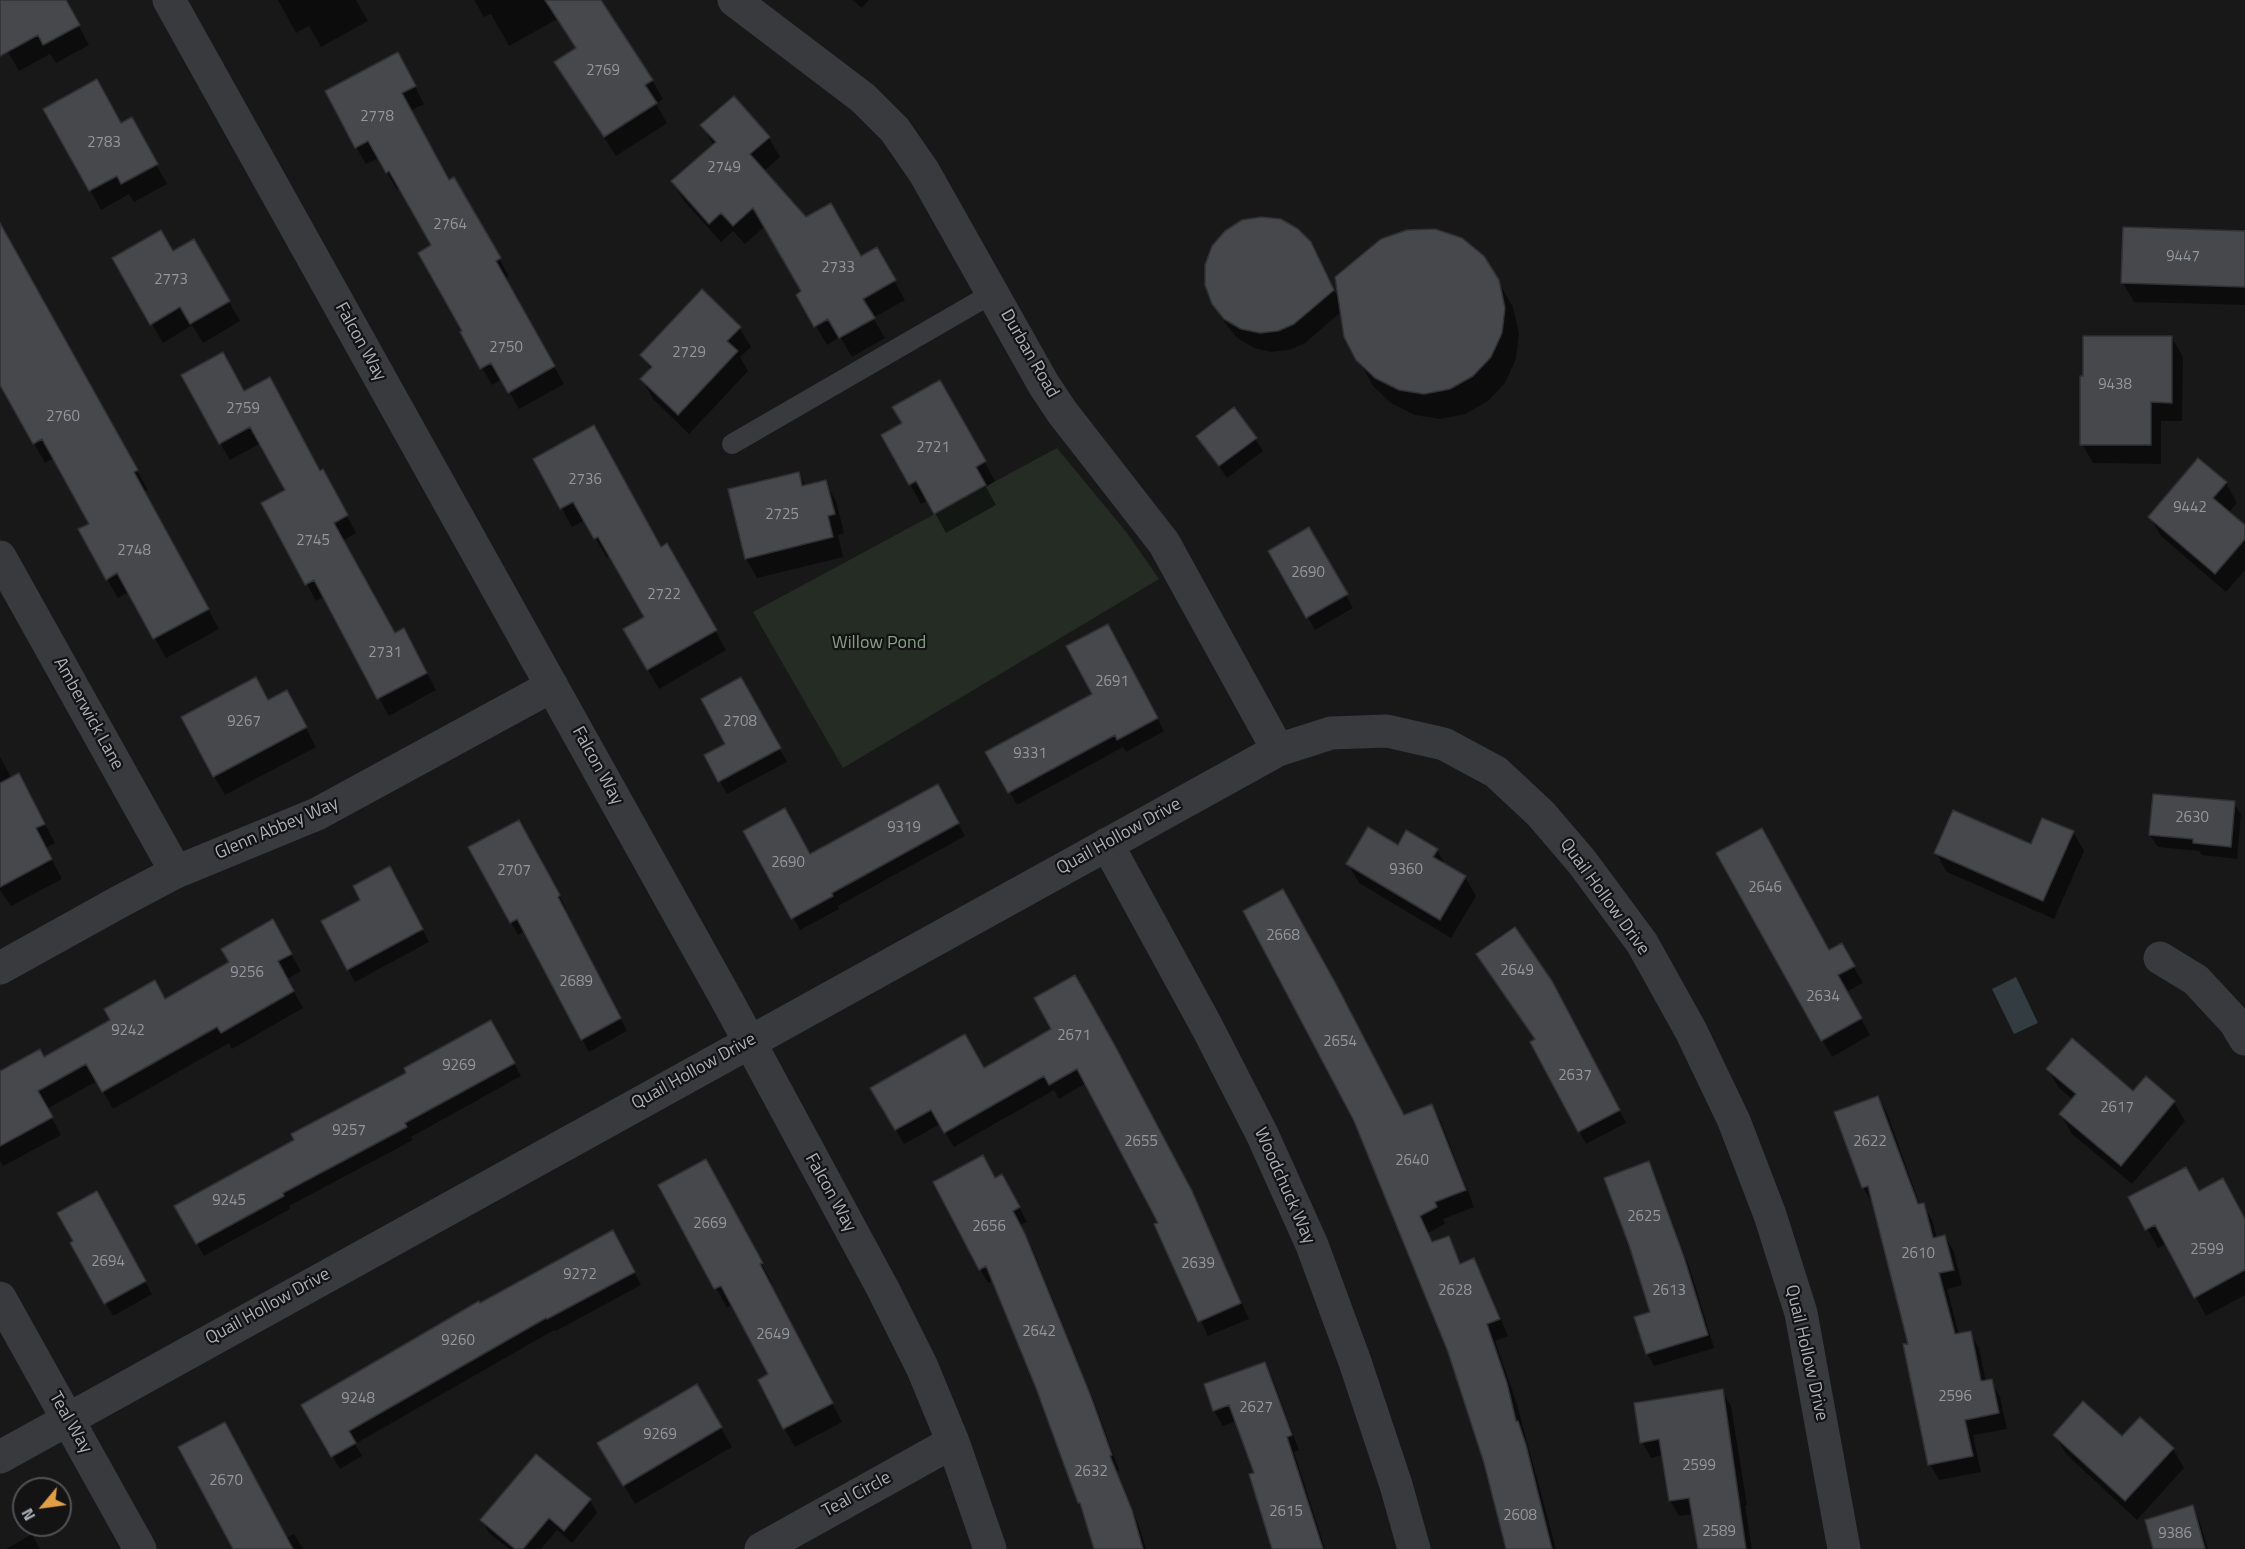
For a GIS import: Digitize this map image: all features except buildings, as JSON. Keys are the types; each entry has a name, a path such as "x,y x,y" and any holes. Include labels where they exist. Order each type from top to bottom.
{"street":[{"name":"Falcon Way","path":"169,0 552,686 883,1289 922,1367 953,1442 990,1549"},
{"name":"Durban Road","path":"734,0 863,98 896,130 924,172 1044,385 1062,412 1164,543 1278,750"},
{"name":"Amberwick Lane","path":"0,557 176,872"},
{"name":"Glenn Abbey Way","path":"0,968 176,872 317,814 552,686"},
{"name":"Quail Hollow Drive","path":"0,1457 1278,750 1331,733 1387,731 1444,744 1496,772 1541,814 1582,862 1642,943 1691,1031 1734,1121 1770,1215 1801,1313 1844,1549"},
{"name":"Woodchuck Way","path":"1107,843 1208,1027 1262,1134 1312,1245 1359,1373 1396,1485 1414,1549"},
{"path":"2160,958 2196,980 2235,1022 2245,1039"},
{"name":"Teal Way","path":"0,1298 140,1549"},
{"name":"Teal Circle","path":"761,1549 953,1442"}],"lane":[{"path":"732,444 993,293"}],"green space":[{"name":"Willow Pond","path":"1057,448 1127,533 1159,579 843,768 753,612"}],"shaded area":[{"path":"2016,977 2038,1023 2014,1034 1992,989"}]}
